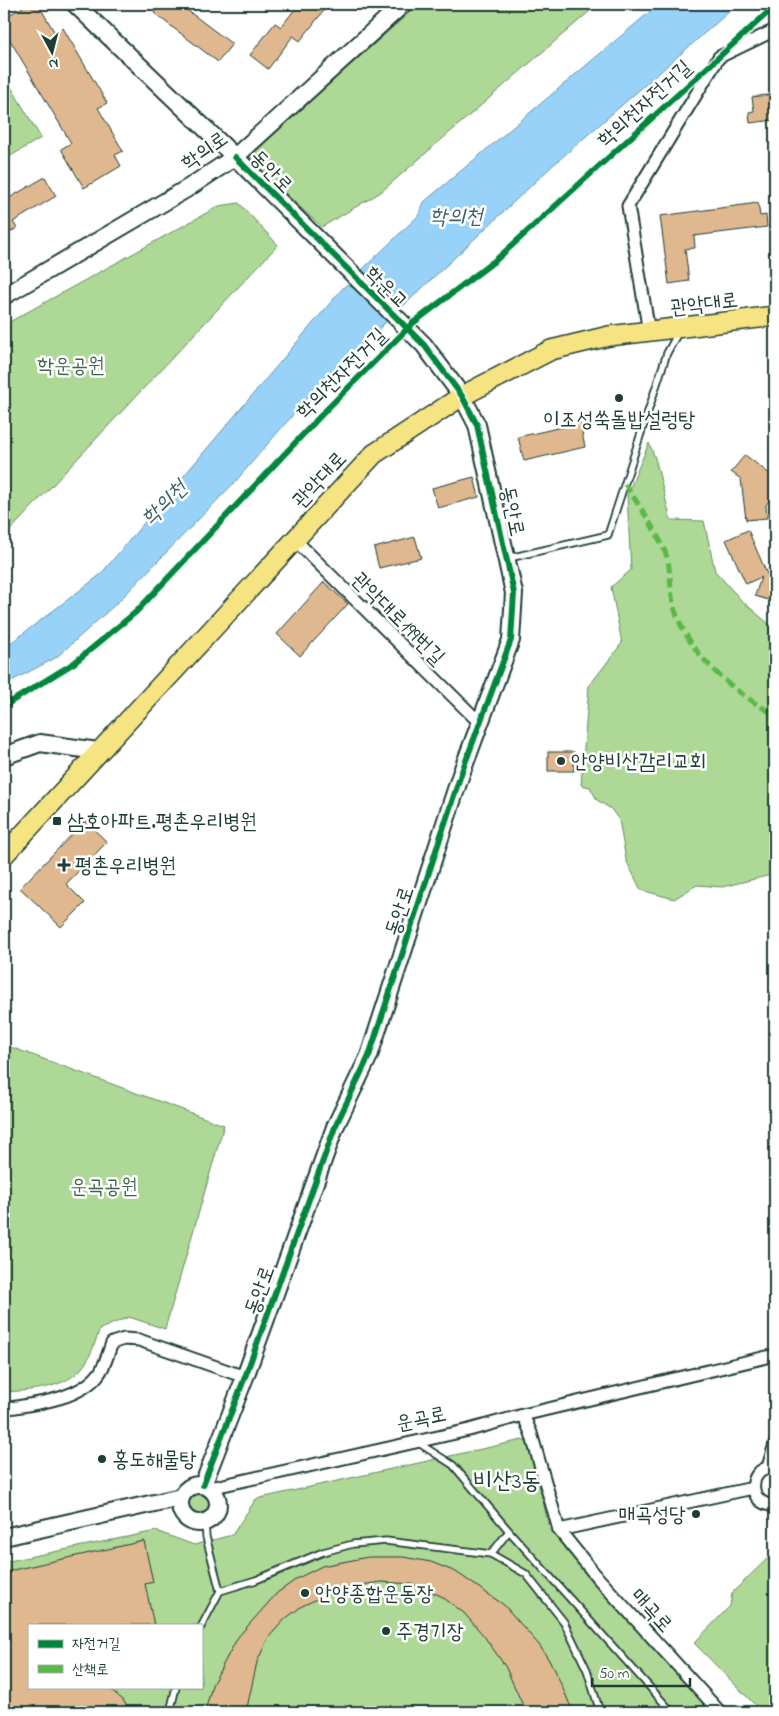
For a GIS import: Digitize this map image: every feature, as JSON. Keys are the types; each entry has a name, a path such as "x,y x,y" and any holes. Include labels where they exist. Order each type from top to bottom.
{"main road":[{"name":"관악대로","path":"4,855 294,538 374,454 462,396 551,350 609,336 680,329 775,316"}],"street":[{"name":"동안로","path":"74,4 236,157 328,252"},
{"name":"학의로","path":"4,296 188,188 236,157 403,4"},
{"path":"649,332 628,206 719,57 775,30"},
{"name":"학운교","path":"328,252 424,345"},
{"name":"동안로","path":"207,1486 335,1127 369,1056 479,722 511,640 514,594 477,425 462,396 424,345"},
{"name":"관악대로199번길","path":"294,538 479,722"},
{"path":"4,756 40,743 98,751"},
{"path":"4,1409 51,1401 87,1385 99,1375 112,1343 124,1339 139,1340 245,1377"},
{"name":"운곡로","path":"207,1486 469,1430 523,1415 775,1355"},
{"path":"523,1415 531,1433 559,1530 753,1488"},
{"path":"775,1444 772,1467 760,1471 755,1479 753,1488 756,1496 762,1502 775,1505"},
{"path":"194,1485 207,1486 219,1502 218,1510 213,1518 206,1522 196,1523 188,1520 182,1514 179,1506 181,1497 186,1489 194,1485"},
{"path":"4,1537 181,1497"},
{"name":"매곡로","path":"559,1530 597,1577 720,1712"}],"lane":[{"path":"507,559 608,535 666,353 680,329"},
{"path":"415,1441 453,1465 509,1531 672,1712"},
{"path":"202,1625 220,1591 206,1537 206,1522"},
{"path":"491,1554 509,1531"},
{"path":"220,1591 256,1580 323,1552 353,1544 386,1541 491,1554 526,1574 564,1622 587,1670 600,1712"},
{"path":"170,1712 176,1688"}],"green space":[{"path":"419,4 598,4 381,192 322,227 246,158"},
{"path":"4,75 41,138 4,160"},
{"name":"학운공원","path":"239,203 278,245 4,537 4,325 219,206"},
{"path":"649,443 655,458 671,520 704,521 715,571 742,601 775,629 775,874 722,887 697,885 674,899 641,890 626,860 619,820 611,809 597,800 590,787 581,785 589,686 622,643 611,587 631,570 627,495"},
{"name":"운곡공원","path":"4,1041 5,1045 224,1125 165,1329 129,1317 100,1329 88,1359 72,1377 40,1389 4,1392"},
{"name":"안양종합운동장","path":"522,1440 531,1444 549,1529 711,1712 4,1712 4,1562 156,1531 194,1545 232,1535 256,1499"},
{"path":"199,1492 207,1496 211,1504 207,1512 199,1516 191,1512 187,1504 191,1496"},
{"path":"775,1551 775,1712 762,1712 694,1643 730,1606 732,1593"}],"water":[{"name":"학의천","path":"659,4 738,4 551,167 318,386 234,483 118,602 57,657 4,685 4,648 100,575 342,289 418,216 424,202"}],"building":[{"path":"28,4 38,4 55,33 63,28 107,103 98,108 123,151 115,155 121,166 84,188 61,149 71,143 4,30 4,18"},
{"path":"161,4 179,4 232,44 218,62 154,13"},
{"path":"299,4 329,4 300,41 293,36 268,69 250,55 275,23 281,27"},
{"path":"775,94 775,120 750,123 749,112 754,111 752,97"},
{"path":"45,177 56,196 13,222 17,228 4,236 4,201"},
{"path":"758,203 760,216 766,215 767,227 694,236 695,248 685,249 689,281 669,284 660,216"},
{"path":"580,423 585,447 524,461 518,437"},
{"path":"745,455 775,478 775,493 766,505 767,518 746,520 741,479 731,472"},
{"path":"474,477 479,497 438,508 432,488"},
{"path":"748,530 767,574 775,577 775,602 755,596 761,577 746,584 726,540"},
{"path":"415,537 421,558 379,568 374,548"},
{"path":"324,582 348,604 300,656 277,634"},
{"name":"안양비산감리교회","path":"548,752 574,752 574,771 548,771"},
{"name":"평촌우리병원","path":"85,821 107,842 66,884 85,903 61,927 20,888"},
{"path":"144,1541 153,1582 145,1584 154,1624 28,1624 28,1688 109,1688 123,1700 130,1712 4,1712 4,1572"},
{"path":"368,1557 403,1557 431,1562 456,1572 504,1605 540,1646 555,1670 573,1712 526,1712 505,1666 484,1636 464,1613 441,1596 412,1584 381,1582 355,1586 328,1594 302,1606 285,1619 268,1638 257,1662 246,1712 205,1712 212,1685 238,1637 277,1593 298,1578 322,1566"}],"marked path":[{"path":"625,484 652,527 666,554 675,610 691,643 715,672 744,696 775,715"}],"cycle path":[{"name":"학의천자전거길","path":"4,706 74,663 136,612 327,409 413,323 497,259 775,6"},
{"path":"203,1485 245,1377 335,1127 369,1056 461,774 511,640 514,593 477,425 462,396 424,345 235,157"}],"place":[{"name":"이조성쑥돌밥설렁탕","path":"619,398"},
{"name":"안양비산감리교회","path":"561,761"},
{"name":"삼호아파트.평촌우리병원","path":"57,821"},
{"name":"평촌우리병원","path":"64,865"},
{"name":"홍도해물탕","path":"102,1459"},
{"name":"매곡성당","path":"696,1514"},
{"name":"안양종합운동장","path":"305,1593"},
{"name":"주경기장","path":"386,1631"}],"district":[{"name":"비산3동","path":"507,1480"}]}
